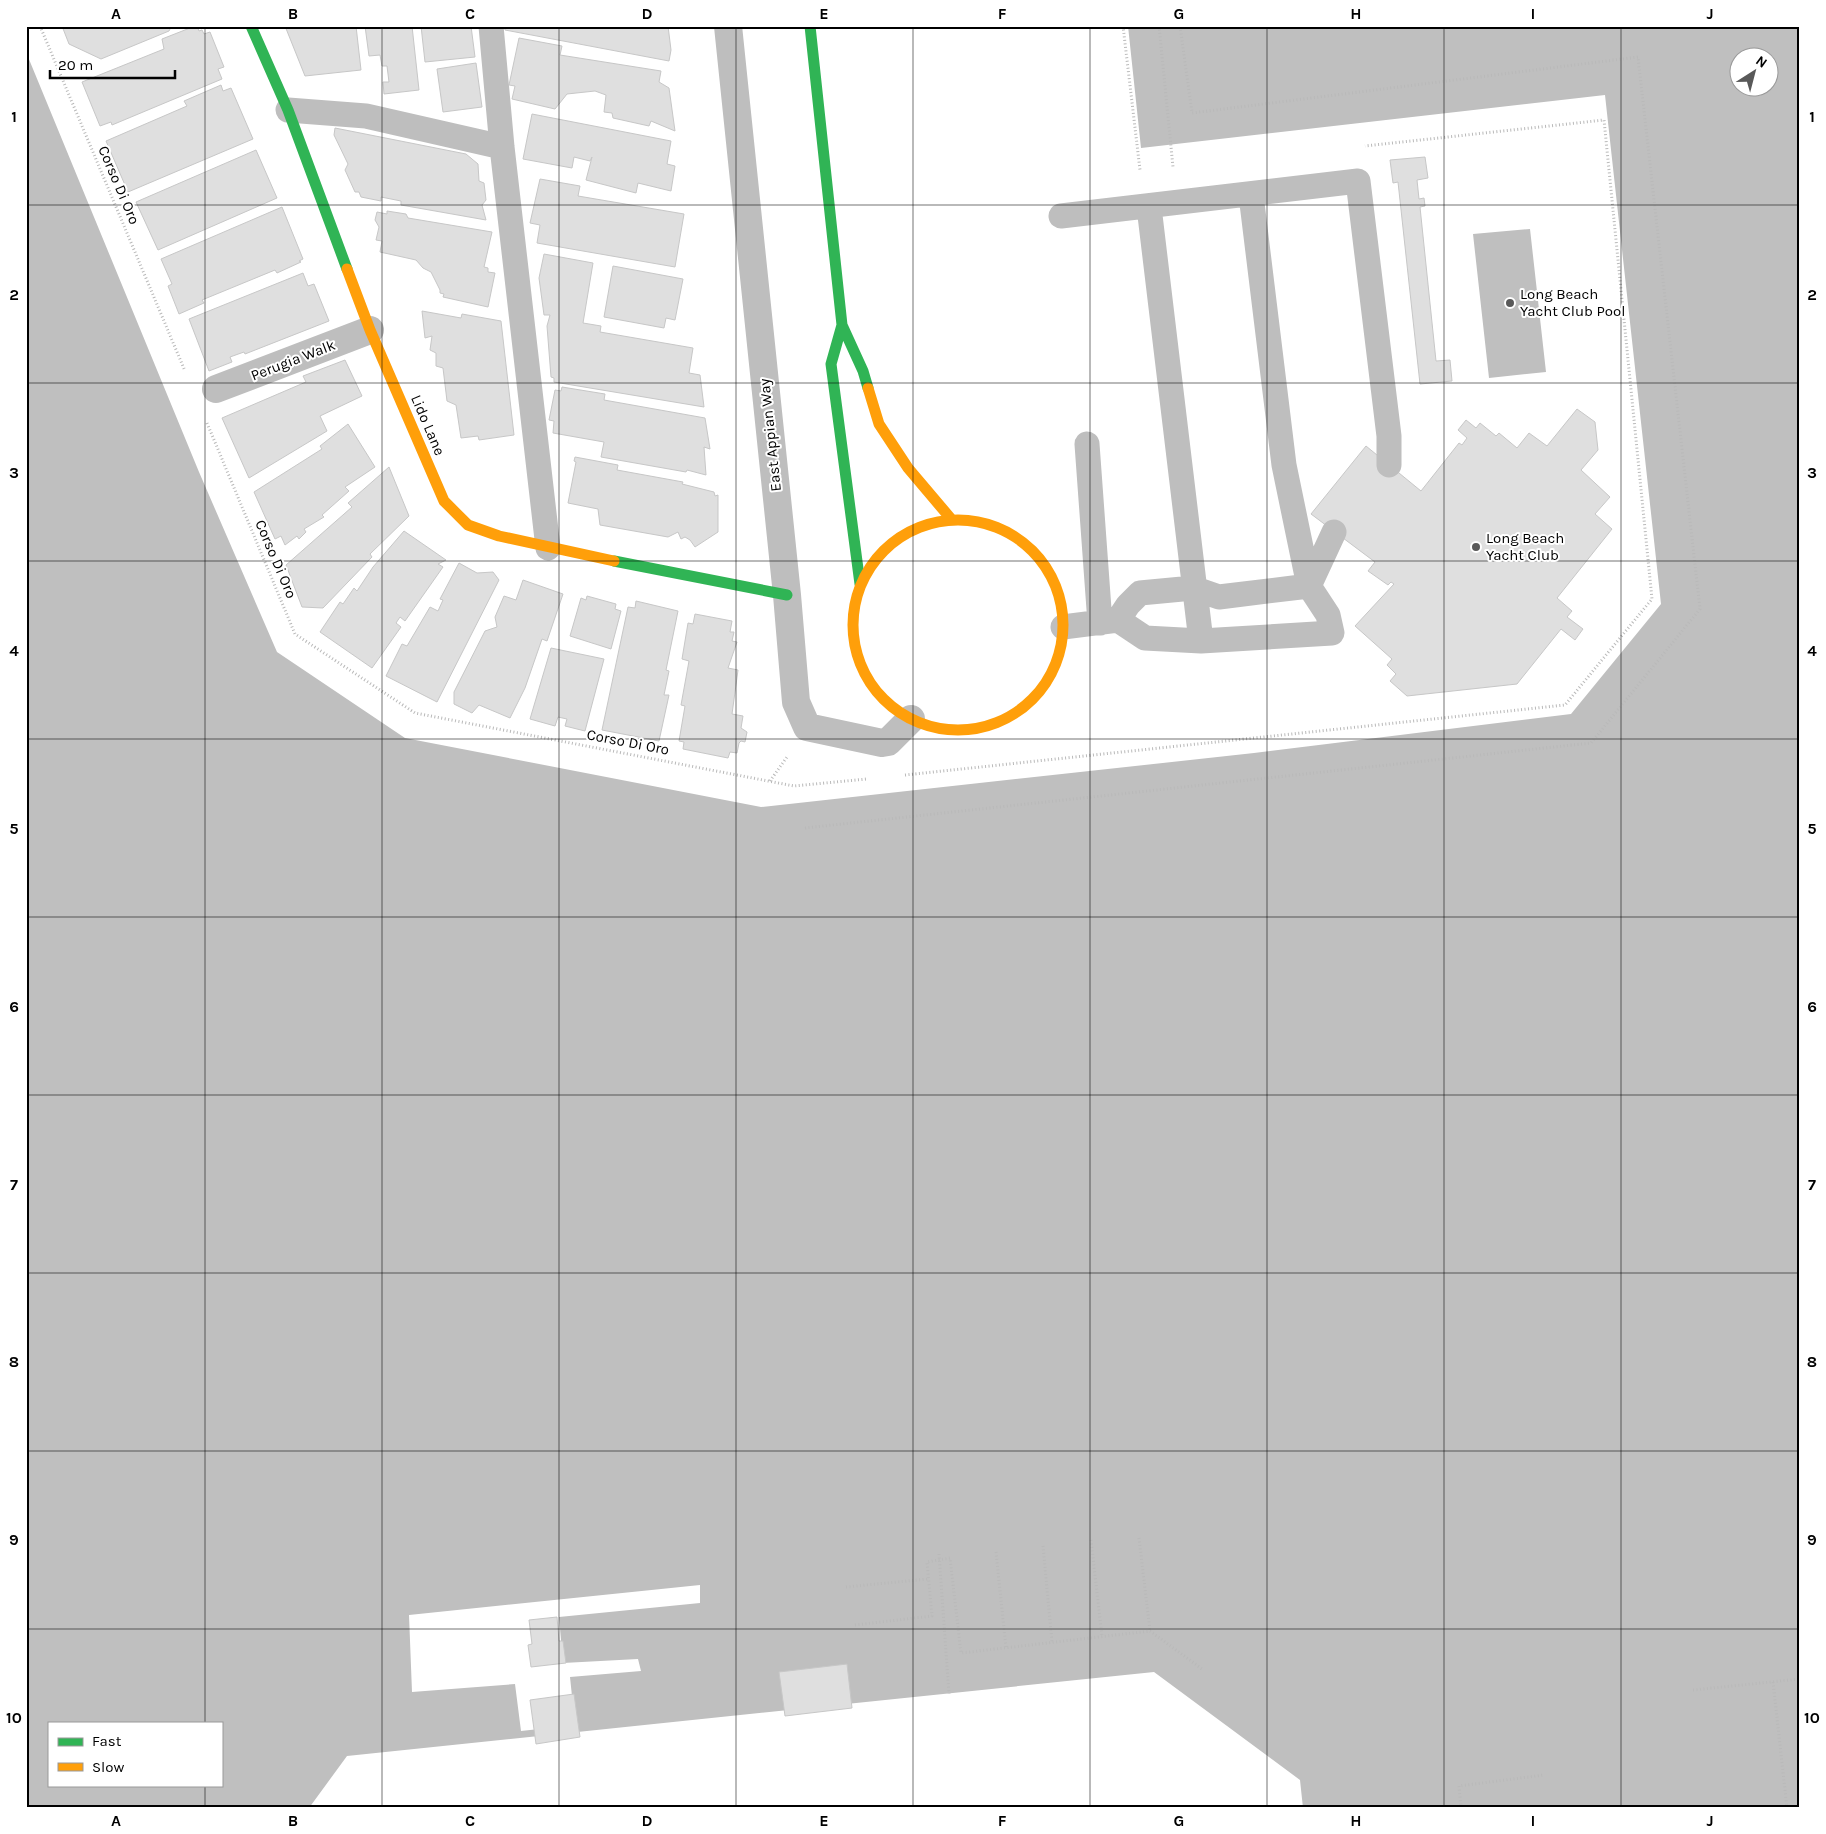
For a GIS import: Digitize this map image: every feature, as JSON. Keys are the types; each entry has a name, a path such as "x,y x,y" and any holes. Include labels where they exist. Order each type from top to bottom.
{"main road":[{"name":"Lido Lane","path":"251,26 288,110 370,330 444,501 468,525 498,536 548,548 787,595"},
{"path":"810,26 842,325 863,372 879,424 908,468 952,520"},
{"path":"842,325 831,364 860,584"},
{"path":"952,520 992,526 1016,537 1026,546 1044,565 1056,588 1060,601 1063,627 1060,653 1049,678 1033,699 1013,715 989,726 963,730 936,728 911,719 880,696 859,662 852,623 856,596 860,584 874,561 892,543 926,524 952,520"}],"street":[{"name":"East Appian Way","path":"728,26 787,595 796,702 807,728 888,742 911,719"},
{"name":"Perugia Walk","path":"216,389 370,330"}],"lane":[{"path":"491,26 502,147 548,548"},
{"path":"288,110 366,116 502,147"},
{"path":"1061,216 1358,181 1389,436 1389,465"},
{"path":"1109,621 1145,638 1201,641 1332,633 1328,615 1309,586 1284,465 1250,195"},
{"path":"1149,207 1193,588 1201,641"},
{"path":"1087,444 1109,621"},
{"path":"1309,586 1334,532"},
{"path":"1063,627 1109,621 1140,593 1193,588 1218,597 1309,586"}],"path":[{"name":"Corso Di Oro","path":"40,26 188,379"},
{"path":"1123,26 1139,170 1149,169"},
{"path":"1159,26 1174,168"},
{"path":"901,775 1565,706 1652,599 1604,120 1357,147"},
{"path":"1168,167 1178,166"},
{"name":"Corso Di Oro","path":"203,415 295,634 415,712 794,786 872,778"},
{"path":"1139,1538 1150,1631"},
{"path":"1091,1540 1102,1636"},
{"path":"1043,1546 1052,1642"},
{"path":"996,1552 1006,1648"},
{"path":"939,1554 949,1694"},
{"path":"855,1625 932,1616 927,1562 950,1558 961,1652 1150,1631 1202,1669"},
{"path":"846,1587 928,1579"},
{"path":"1693,1690 1800,1679"},
{"path":"1773,1682 1787,1808"},
{"path":"1461,1808 1459,1786 1544,1775"}],"shaded area":[{"path":"1128,26 1800,26 1800,1808 1303,1808 1300,1780 1154,1672 347,1756 309,1808 26,1808 26,52 199,472 277,652 405,738 761,807 1254,753 1571,714 1661,604 1605,95 1141,148"},
{"name":"Long Beach Yacht Club Pool","path":"1530,229 1546,372 1489,378 1473,234"}],"pier":[{"path":"700,1585 700,1603 559,1617 563,1663 638,1659 641,1671 570,1677 575,1725 521,1731 515,1684 412,1692 409,1615"}],"building":[{"path":"62,26 175,26 174,28 171,27 169,31 101,59 69,44"},
{"path":"197,26 199,31 202,30 204,34 210,32 224,67 218,69 222,79 112,125 111,122 100,126 82,82 164,49 162,39"},
{"path":"285,26 356,26 361,70 305,76"},
{"path":"365,26 412,26 419,90 384,94 383,82 389,82 387,66 382,66 380,55 369,56"},
{"path":"421,26 471,26 475,57 425,62"},
{"path":"504,26 668,26 671,50 669,61 505,30"},
{"path":"519,38 562,46 560,55 661,71 659,82 669,88 675,131 651,121 649,126 613,118 612,113 604,112 606,95 595,91 567,94 555,109 512,99 515,86 509,85"},
{"path":"476,63 482,107 443,112 437,69"},
{"path":"221,85 223,91 231,88 253,139 128,192 106,141 187,106 184,101"},
{"path":"532,114 671,141 667,164 675,166 671,191 638,183 636,193 586,180 592,157 590,161 574,157 572,168 523,159"},
{"path":"335,128 466,154 478,164 479,181 484,183 486,200 482,205 486,220 401,205 401,201 381,197 381,201 361,197 359,192 355,192 345,170 348,164 334,135"},
{"path":"256,150 277,198 158,250 136,202"},
{"path":"1425,157 1428,178 1417,180 1419,199 1424,198 1425,206 1420,207 1436,361 1450,360 1452,381 1420,384 1398,182 1393,183 1390,160"},
{"path":"540,179 580,186 578,196 684,214 675,267 537,243 540,225 530,223"},
{"path":"282,207 303,259 299,261 301,262 277,273 275,270 202,300 204,303 179,314 168,286 172,284 161,259"},
{"path":"387,211 406,214 408,218 492,232 484,267 488,268 488,272 495,273 488,307 443,297 444,294 440,293 431,272 423,268 416,260 380,252 382,241 376,240 379,227 375,220 377,212 387,214"},
{"path":"544,254 593,263 583,323 601,326 600,332 693,348 689,373 700,375 704,407 554,382 554,378 551,377 547,326 550,315 544,315 539,278"},
{"path":"613,266 683,279 675,320 666,318 664,328 604,317"},
{"path":"303,273 308,286 314,284 329,321 245,354 244,352 230,357 232,362 209,371 189,319"},
{"path":"422,311 461,318 462,314 501,321 514,435 479,440 478,436 461,438 456,405 447,401 443,368 436,366 436,353 430,350 432,336 425,338"},
{"path":"345,360 362,396 320,416 327,431 249,478 222,418 306,382 303,376"},
{"path":"562,387 605,394 604,400 705,418 710,449 704,447 706,475 687,470 686,472 601,457 604,442 553,433 554,421 549,420 555,390 561,391"},
{"name":"Long Beach Yacht Club","path":"1577,409 1595,422 1598,450 1581,470 1610,497 1595,514 1612,529 1557,598 1572,611 1567,617 1583,629 1575,640 1561,629 1517,684 1407,696 1390,681 1396,674 1387,665 1392,659 1355,626 1394,584 1391,582 1388,585 1368,571 1375,562 1311,514 1366,446 1421,491 1459,443 1462,445 1467,438 1458,430 1466,420 1476,428 1480,423 1496,436 1499,433 1517,448 1529,433 1547,446"},
{"path":"348,424 375,467 345,487 349,491 322,515 324,517 304,529 306,532 299,539 297,536 285,545 281,536 275,539 254,492 322,449 320,446"},
{"path":"575,457 618,465 617,470 683,482 682,484 714,492 715,496 718,495 718,532 695,547 685,537 681,539 678,532 668,537 600,525 598,509 568,503 576,462 574,461"},
{"path":"389,467 409,516 370,554 372,557 323,608 302,607 286,565 352,507 348,503"},
{"path":"404,531 446,560 438,564 443,567 405,621 400,617 396,623 401,627 372,668 320,632 340,602 343,604 354,588 357,591 373,567"},
{"path":"459,563 477,573 493,572 499,580 437,702 386,676 402,644 407,646 430,607 438,611 443,600 440,599"},
{"path":"523,580 563,594 547,641 542,639 525,688 510,718 479,705 472,713 454,704 454,692 485,631 497,627 495,617 504,596 516,600"},
{"path":"587,596 616,604 615,609 621,611 611,649 570,636 581,598 586,600"},
{"path":"636,601 678,611 666,670 669,671 664,695 669,695 659,741 602,730 628,607 635,608"},
{"path":"695,614 732,621 730,632 734,632 732,641 737,642 728,668 738,670 732,714 743,716 741,728 747,732 745,742 741,741 739,743 737,753 730,752 728,758 683,749 684,742 679,741 685,706 681,705 689,661 682,659 688,623 693,624"},
{"path":"551,648 604,659 585,731 565,726 567,719 558,717 555,726 530,719"},
{"path":"557,1617 559,1641 563,1641 566,1663 531,1667 528,1645 532,1644 529,1620"},
{"path":"847,1664 852,1708 785,1716 779,1672"},
{"path":"574,1694 580,1737 536,1744 530,1700"}],"traffic: fast":[{"path":"251,26 288,110 347,269"},
{"path":"810,26 842,325 863,371 868,388"},
{"path":"842,325 831,364 860,584"},
{"path":"614,561 787,595"}],"traffic: slow":[{"path":"347,269 370,330 444,501 468,525 499,536 614,561"},
{"path":"868,388 879,424 908,468 952,520"},
{"path":"948,520 968,520 989,524 1008,532 1025,544 1039,558 1051,575 1059,594 1063,625 1059,656 1051,675 1039,692 1025,706 1008,718 989,726 968,730 948,730 927,726 908,718 891,706 877,692 865,675 857,656 853,635 853,615 857,594 865,575 877,558 891,544 908,532 927,524 948,520"}],"place":[{"name":"Long Beach Yacht Club Pool","path":"1510,303"},
{"name":"Long Beach Yacht Club","path":"1476,547"}]}
